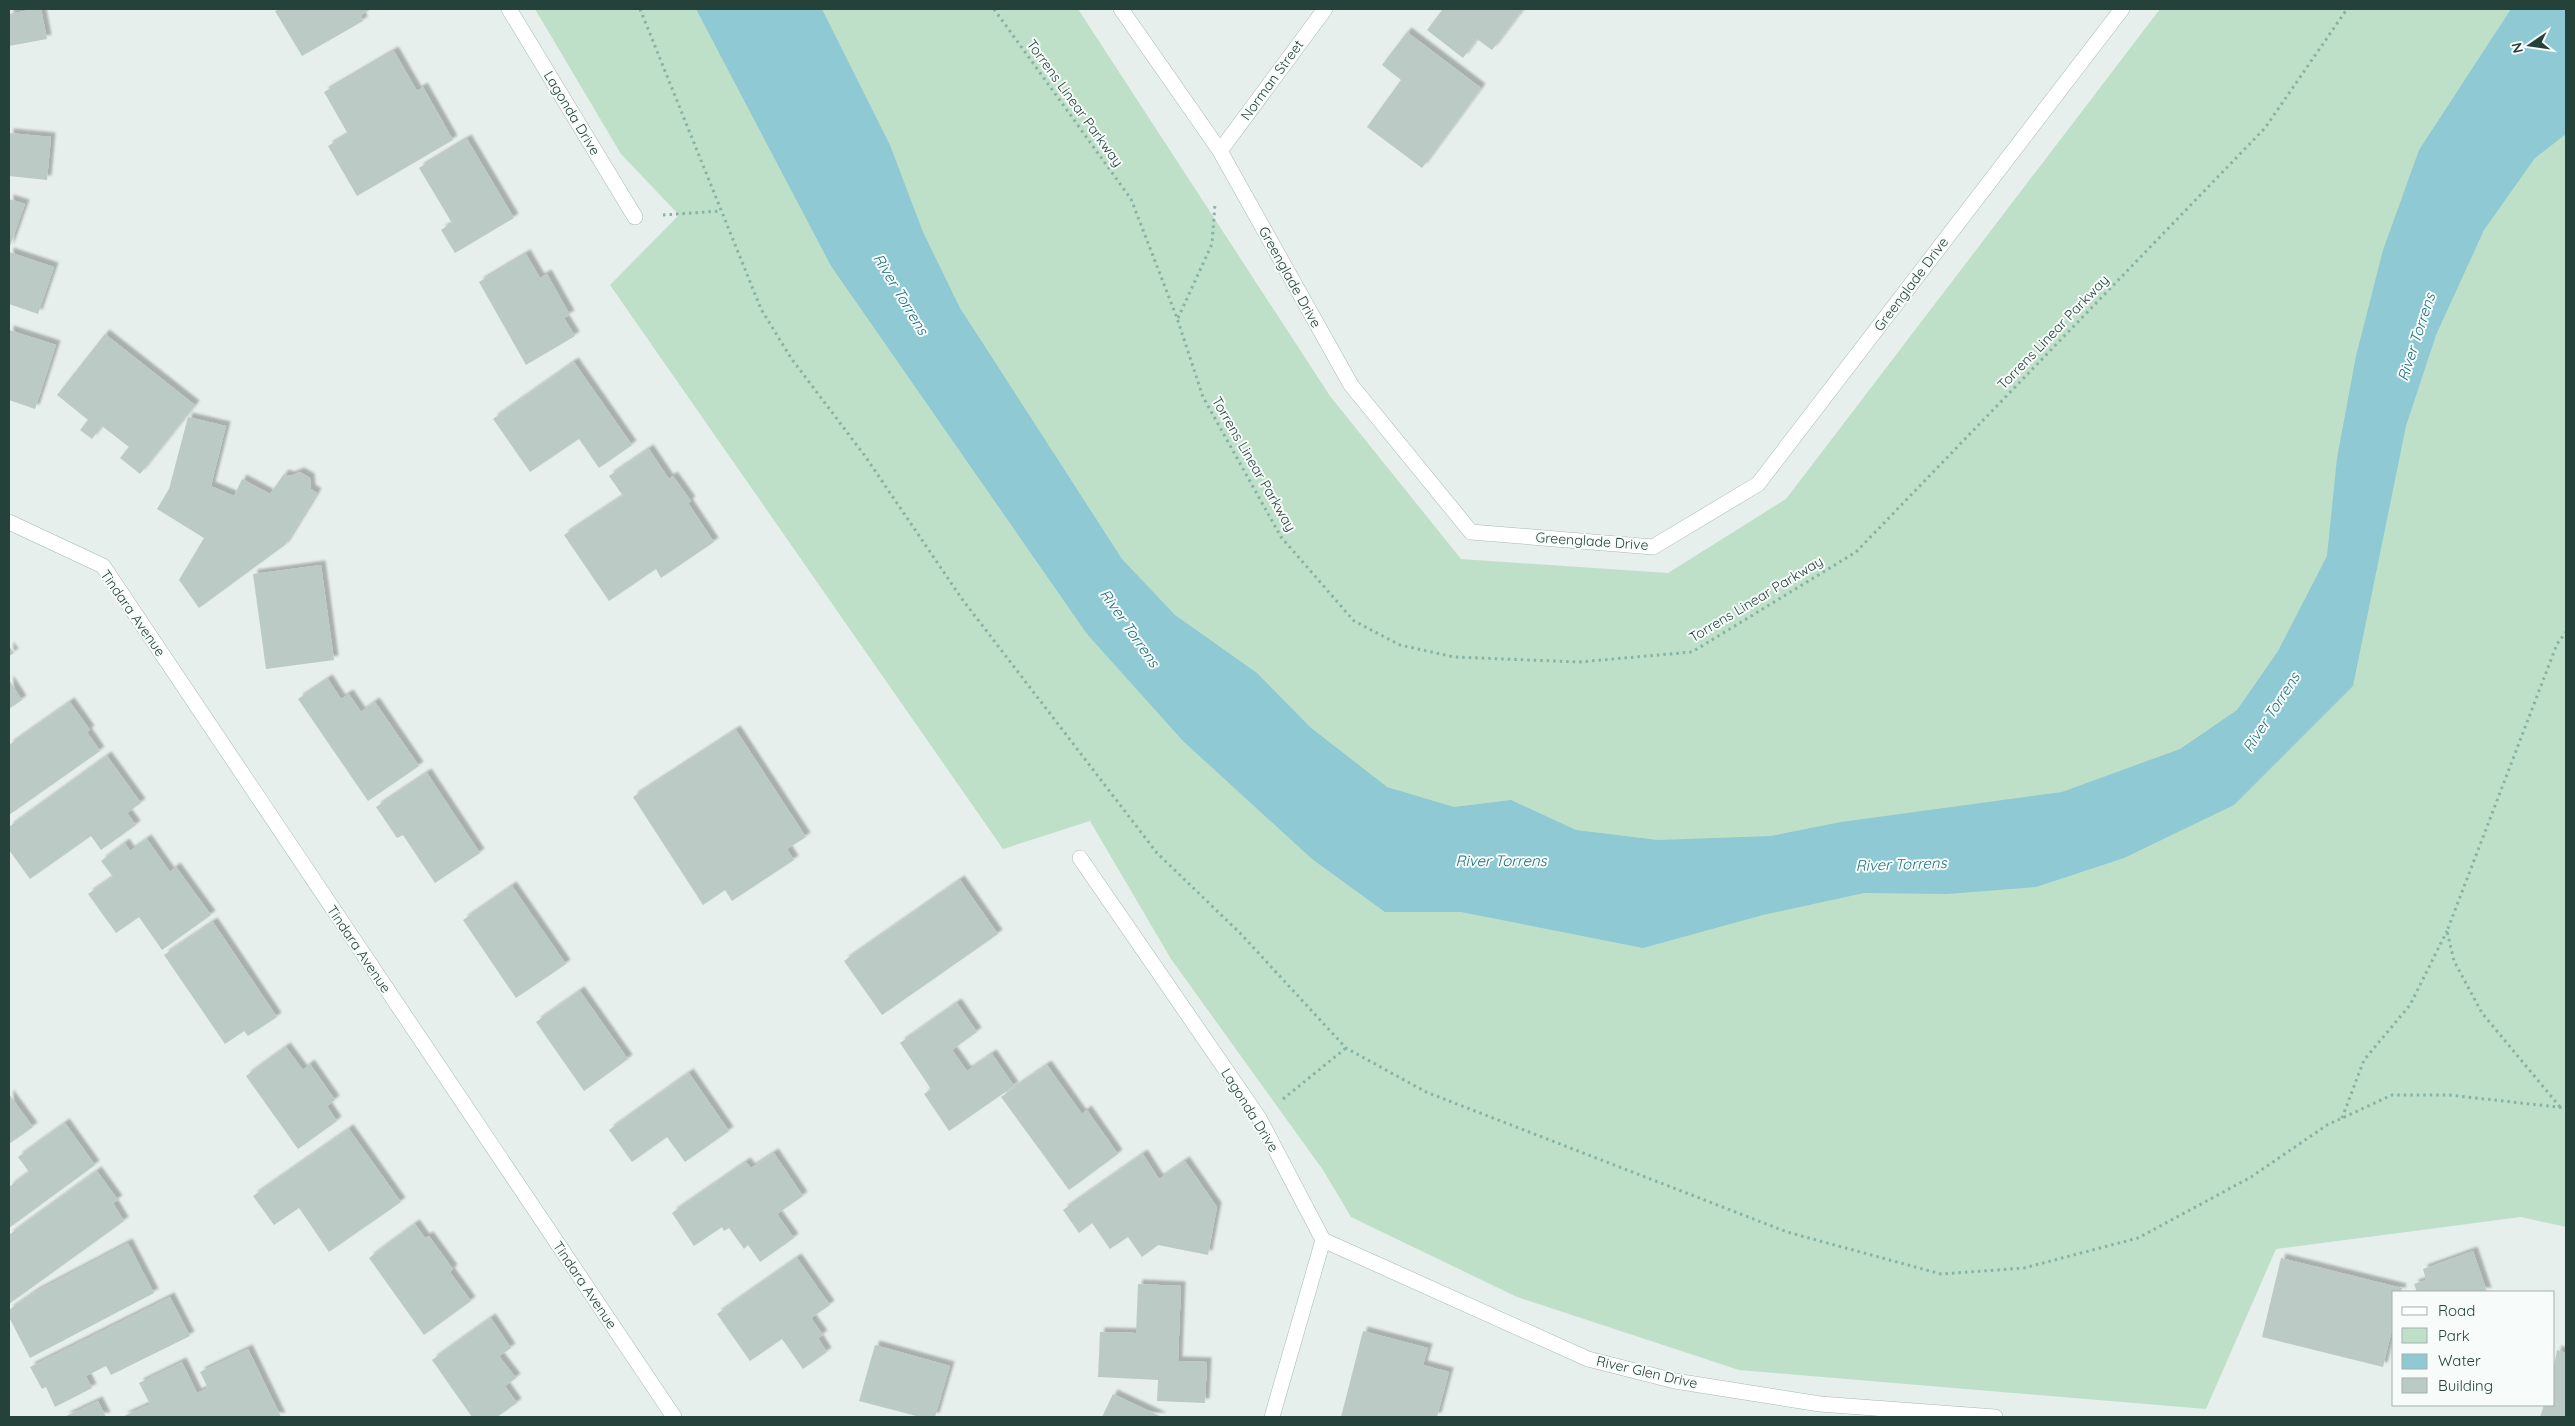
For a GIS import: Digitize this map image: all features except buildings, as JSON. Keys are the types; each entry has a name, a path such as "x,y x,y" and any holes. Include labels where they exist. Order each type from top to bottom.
{"street":[{"name":"Lagonda Drive","path":"509,9 635,217"},
{"name":"Greenglade Drive","path":"1121,9 1220,152 1351,385 1470,532 1653,547 1758,484 2122,9"},
{"name":"Norman Street","path":"1220,152 1325,9"},
{"name":"Tindara Avenue","path":"9,522 103,566 674,1417"},
{"name":"Lagonda Drive","path":"1080,858 1259,1118 1323,1240"},
{"path":"1272,1417 1323,1240"},
{"name":"River Glen Drive","path":"1323,1240 1588,1359 1675,1381 1820,1404 1996,1417"}],"path":[{"path":"640,9 761,309 791,358 865,456 962,599 1157,852 1240,933 1346,1048 1426,1092 1787,1232 1941,1274 2024,1268 2138,1238 2251,1177 2327,1126 2392,1095 2449,1096 2566,1108"},
{"name":"Torrens Linear Parkway","path":"994,9 1131,199 1177,318 1203,397 1281,537 1354,620 1400,645 1454,657 1579,662 1692,652 1856,552 2265,128 2347,9"},
{"path":"1177,318 1212,244 1220,152"},
{"path":"635,217 721,211"},
{"path":"2342,1118 2364,1060 2410,1005 2447,931 2557,644 2566,632"},
{"path":"2447,931 2454,961 2482,1013 2561,1107"},
{"path":"1259,1118 1346,1048"}],"green space":[{"path":"535,9 1078,9 1330,396 1461,559 1668,573 1786,499 2160,9 2566,9 2566,1227 2521,1217 2276,1249 2206,1409 1739,1370 1517,1297 1351,1217 1323,1170 1171,959 1090,821 1003,849 610,285 679,215 621,154"}],"water":[{"name":"River Torrens","path":"696,9 822,9 890,145 923,232 960,308 1122,559 1175,615 1257,673 1310,727 1387,787 1454,807 1511,800 1576,830 1658,840 1771,836 1841,822 2062,792 2180,749 2237,710 2278,651 2327,556 2337,458 2356,356 2383,250 2419,150 2511,9 2566,9 2566,134 2535,158 2484,230 2436,335 2406,426 2353,686 2234,805 2124,858 2036,887 1947,894 1864,893 1763,915 1643,948 1461,912 1385,912 1312,859 1183,741 1087,634 831,266"}]}
